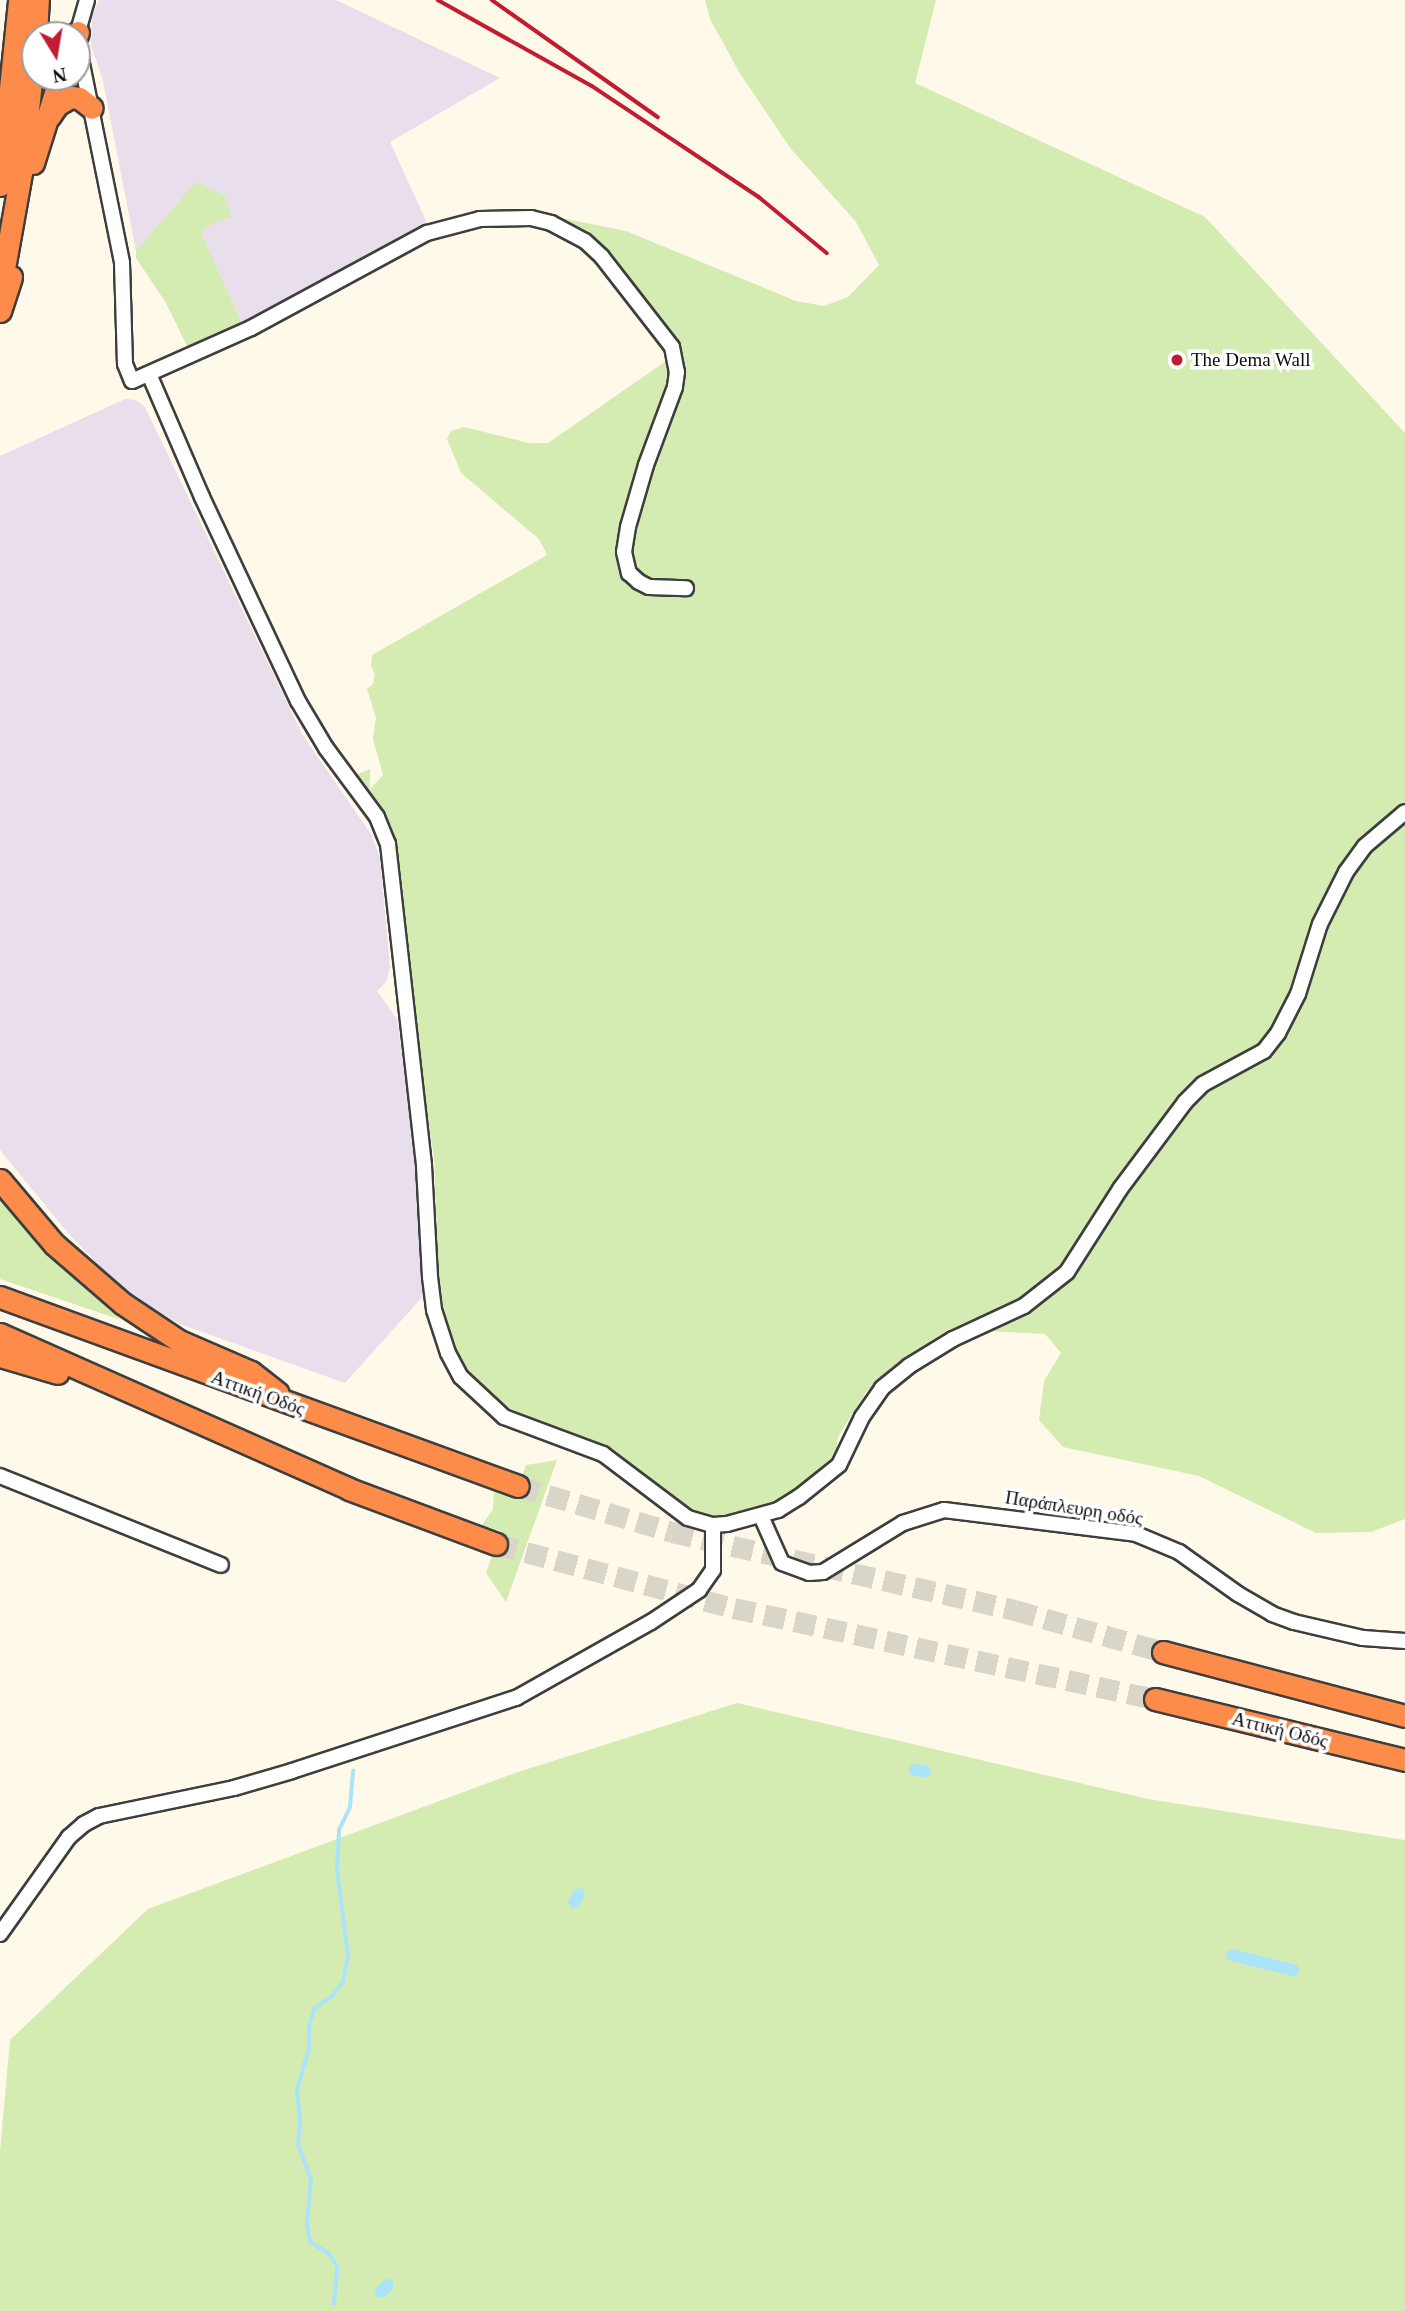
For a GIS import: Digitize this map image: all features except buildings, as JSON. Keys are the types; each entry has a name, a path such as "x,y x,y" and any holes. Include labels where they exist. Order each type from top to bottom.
{"highway":[{"path":"0,186 19,0"},
{"path":"37,21 38,0"},
{"path":"0,108 15,53"},
{"path":"0,291 22,167 30,91"},
{"path":"0,311 8,291 27,188 55,91"},
{"path":"44,125 63,99 79,98 92,108"},
{"path":"0,1180 54,1244 122,1303 179,1341 251,1372 297,1407"},
{"name":"Αττική Οδός","path":"0,1297 518,1486"},
{"path":"0,1334 349,1489 496,1544"},
{"path":"0,1356 45,1368 203,1425"},
{"path":"1163,1652 1405,1716"},
{"name":"Αττική Οδός","path":"1155,1699 1405,1760"}],"street":[{"path":"81,21 87,0"},
{"path":"89,91 122,263 125,364 132,381 251,328 427,233 480,219 531,218 551,223 585,241 602,257 672,347 677,372 675,387 642,478 624,552 629,573 639,582 649,587 686,588"},
{"path":"149,374 202,497 298,701 326,748 377,817 387,844 424,1166 430,1277 434,1310 447,1353 461,1377 504,1417 603,1454 688,1518 713,1525 761,1516 799,1497 835,1470 862,1417 882,1388 909,1366 953,1339 1024,1306 1067,1272 1120,1189 1185,1102 1203,1084 1264,1051 1278,1033 1298,994 1320,924 1346,872 1365,846 1405,811"},
{"path":"0,1476 221,1565"},
{"name":"Παράπλευρη οδός","path":"761,1516 782,1563 809,1573 823,1572 904,1522 944,1510 1136,1534 1179,1552 1272,1614 1294,1622 1363,1638 1405,1641"},
{"path":"0,1934 69,1837 84,1824 99,1816 234,1788 516,1698 651,1622 699,1590 713,1570 713,1525"}],"shaded area":[{"path":"99,0 336,0 500,78 390,142 427,223 243,325 201,232 213,223 231,217 143,245 136,251 103,81 91,45 92,18"},
{"path":"125,399 136,400 145,407 302,734 371,834 380,858 390,967 386,982 377,991 397,1019 416,1155 425,1294 345,1383 180,1324 144,1303 106,1273 68,1233 0,1150 0,456"}],"green space":[{"path":"705,0 936,0 915,83 1205,217 1405,433 1405,1519 1371,1532 1316,1533 1199,1476 1063,1447 1039,1420 1044,1381 1061,1353 1045,1334 949,1329 904,1358 866,1392 838,1437 836,1454 784,1504 724,1518 693,1517 694,1511 679,1507 486,1394 454,1350 439,1291 434,1156 411,1016 400,869 394,833 389,821 353,776 370,769 370,789 383,775 373,739 376,718 367,689 373,684 375,674 371,666 372,655 547,555 539,539 461,473 447,439 451,431 464,427 529,443 548,443 679,352 657,313 608,251 582,229 542,214 626,231 796,301 824,306 848,297 879,265 856,222 791,149 739,72 710,19"},
{"path":"196,182 225,196 231,217 213,223 201,232 243,325 219,333 189,350 166,303 136,258 136,251"},
{"path":"0,1198 53,1254 121,1320 0,1279"},
{"path":"557,1460 506,1602 486,1573 501,1531 482,1525 493,1509 494,1490 514,1496 526,1465"},
{"path":"737,1703 1148,1799 1405,1840 1405,2311 0,2311 0,2151 10,2040 148,1909 515,1773"}],"waterway":[{"path":"915,1770 925,1771"},
{"path":"334,2304 337,2267 329,2254 310,2242 307,2225 311,2180 298,2145 300,2120 297,2090 309,2049 309,2027 314,2009 331,1997 343,1982 348,1956 337,1870 339,1830 350,1807 353,1771"},
{"path":"574,1902 579,1894"},
{"path":"1232,1955 1293,1970"},
{"path":"381,2292 388,2285"}],"tunnel":[{"path":"518,1486 672,1532 1015,1610 1163,1652"},
{"path":"496,1544 734,1608 1155,1699"}],"railway":[{"path":"438,0 592,86 759,197 827,253"},
{"path":"492,0 658,117"}],"place":[{"name":"The Dema Wall","path":"1177,360"}]}
